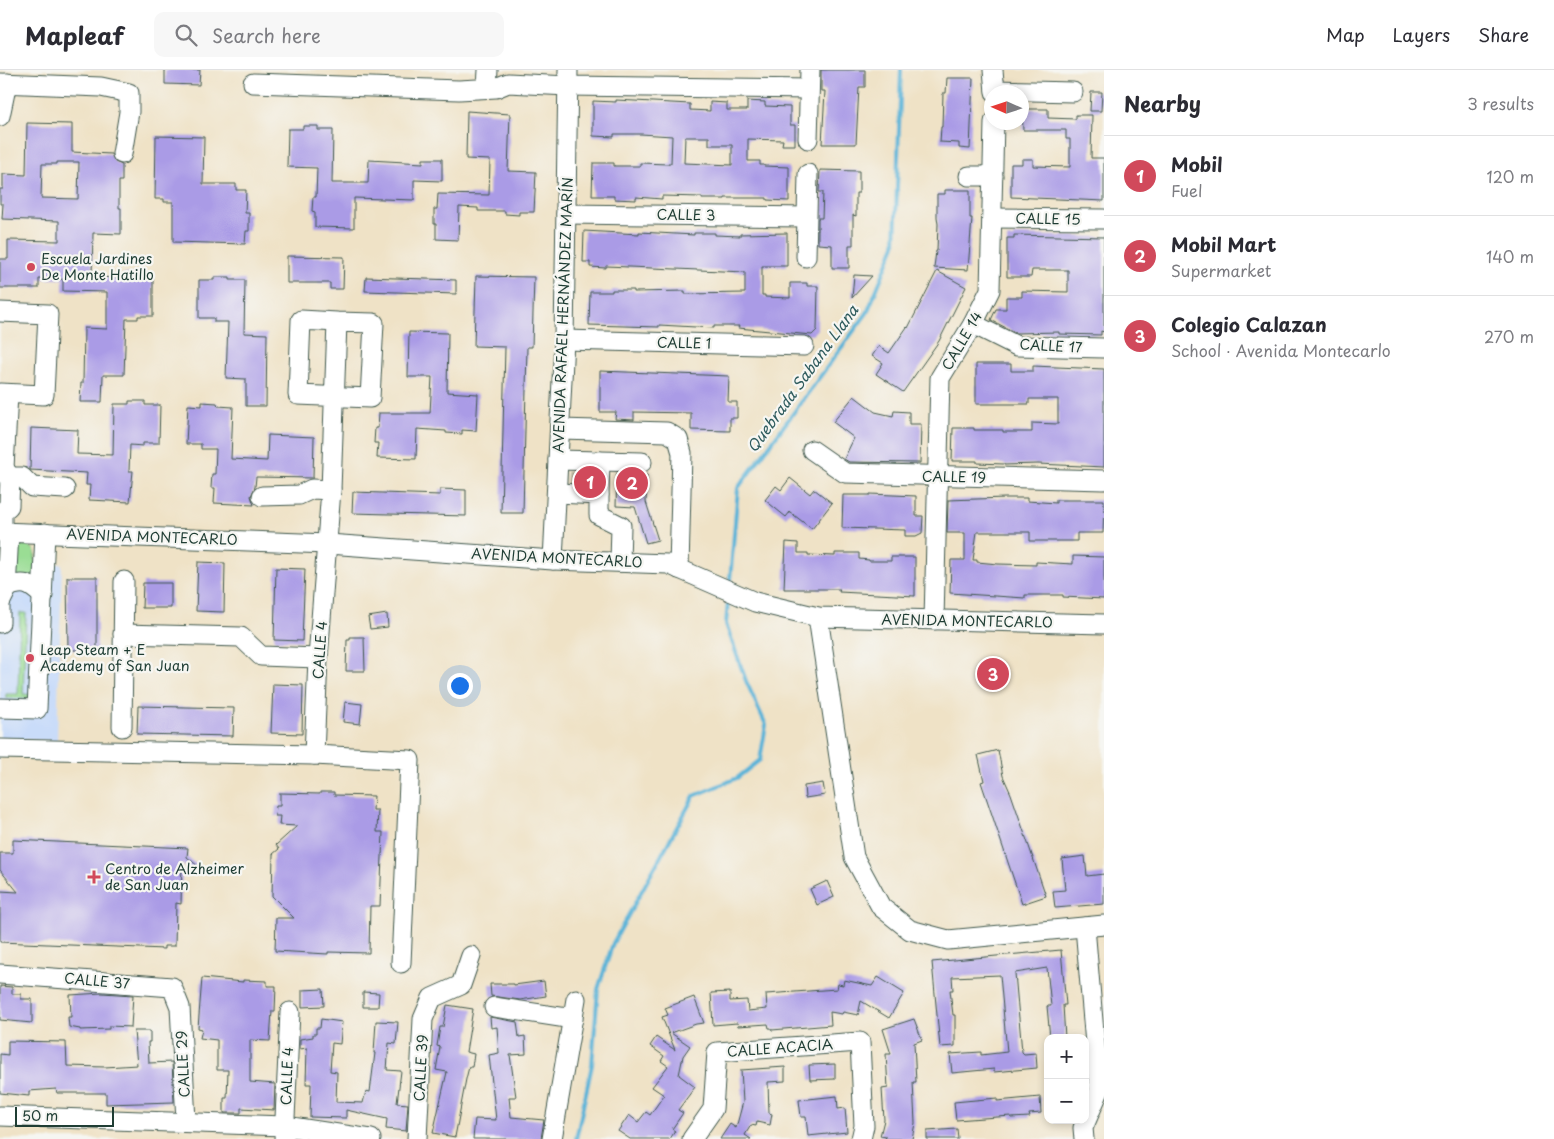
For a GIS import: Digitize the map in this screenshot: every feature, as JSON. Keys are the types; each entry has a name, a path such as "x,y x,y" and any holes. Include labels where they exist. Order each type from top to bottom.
{"street":[{"path":"808,139 810,70"},
{"path":"993,70 994,85"},
{"path":"253,83 459,90 490,82 508,83 539,77 809,89"},
{"path":"490,82 508,94 548,95 568,78"},
{"name":"AVENIDA RAFAEL HERNÁNDEZ MARÍN","path":"553,560 564,340 568,78"},
{"path":"0,116 4,83 101,87 129,93 129,112 122,154"},
{"path":"1029,91 1072,92"},
{"name":"CALLE 14","path":"934,620 940,378 973,324 990,290 994,130"},
{"path":"806,257 808,174"},
{"path":"969,176 993,176"},
{"name":"CALLE 3","path":"566,214 806,217"},
{"name":"CALLE 15","path":"992,218 1104,219"},
{"path":"0,312 48,314 44,396 4,394 5,473 9,506 1,510 4,532 3,589 0,604 0,623"},
{"path":"301,320 337,322 374,323 370,398 298,395 301,320"},
{"name":"CALLE 4","path":"314,755 318,658 331,490 337,322"},
{"name":"CALLE 17","path":"973,324 1017,346 1104,348"},
{"name":"CALLE 1","path":"564,340 804,346"},
{"path":"560,428 667,432 678,439 682,453 679,569"},
{"name":"CALLE 19","path":"812,450 845,473 937,477 1104,480"},
{"path":"558,460 580,478 602,474"},
{"path":"557,493 580,478 602,474 642,462"},
{"path":"5,473 22,477 32,487 65,489"},
{"path":"602,474 599,514 621,526 620,562"},
{"path":"262,496 299,495 312,489 331,490"},
{"name":"AVENIDA MONTECARLO","path":"4,532 328,544 553,560 668,564 755,602 818,617 1104,624"},
{"path":"0,708 37,709 46,533"},
{"path":"122,727 124,581"},
{"path":"3,589 22,583 30,585 43,596"},
{"path":"818,617 854,857 881,907 910,930 948,940 1095,926 1099,1091 1083,1128 1084,1139"},
{"path":"123,634 241,637 261,656 318,658"},
{"path":"0,749 314,755 410,760 401,963"},
{"name":"CALLE 39","path":"417,1139 423,1019 432,998 461,985 471,956"},
{"name":"CALLE 37","path":"0,974 172,987 180,1007"},
{"path":"552,1139 576,999"},
{"name":"CALLE 29","path":"180,1007 186,1121"},
{"path":"494,1007 573,1019"},
{"name":"CALLE 4","path":"285,1132 290,1012"},
{"name":"CALLE ACACIA","path":"692,1139 713,1109 717,1052 860,1042 864,1126 861,1139"},
{"path":"0,1116 186,1121 371,1139"}],"shaded area":[{"name":"Leap Steam + E Academy of San Juan","path":"0,563 62,564 57,741 0,738"}],"green space":[{"path":"19,544 29,545 35,551 36,580 13,579 14,547"},
{"path":"20,613 26,613 23,694 35,695 35,699 6,698 6,694 18,694"}],"building":[{"path":"165,70 200,70 199,85 165,84"},
{"path":"821,70 865,70 865,87 859,87 856,144 822,144 825,91 821,91"},
{"path":"947,78 973,78 970,149 959,148 959,143 940,142 943,93 946,93"},
{"path":"1091,92 1102,92 1101,111 1090,111"},
{"path":"616,100 690,104 690,110 710,111 710,102 727,103 727,110 747,110 747,101 765,102 765,106 790,107 790,125 795,125 795,145 782,145 783,140 748,139 748,161 760,161 760,165 764,166 789,167 789,201 767,200 767,198 702,199 702,197 662,196 662,199 636,197 636,200 614,199 614,196 592,196 593,163 614,163 614,166 640,166 640,163 671,163 672,136 614,134 614,137 593,136 593,101 616,102","holes":["685,137 709,137 709,145 732,145 732,165 684,163"]},
{"path":"1029,109 1048,109 1048,118 1076,119 1076,115 1092,115 1091,158 1104,158 1104,201 1011,197 1011,164 1022,164 1022,159 1033,159 1033,166 1070,167 1070,139 1066,139 1066,130 1029,130"},
{"path":"467,111 510,114 508,171 536,172 534,212 519,212 519,215 505,214 505,211 478,211 478,208 459,207 458,240 436,239 434,209 437,209 438,194 489,195 490,160 466,159"},
{"path":"27,123 72,124 72,152 111,154 115,162 122,165 122,181 119,181 121,234 93,233 92,277 123,278 123,274 140,274 140,278 153,278 153,316 138,316 138,319 126,319 124,375 103,375 102,402 80,402 81,383 83,383 84,328 107,329 107,292 63,291 63,279 39,279 39,288 0,288 0,259 8,259 8,240 59,241 59,221 2,219 3,204 0,204 0,189 3,189 3,174 26,175","holes":["79,162 78,199 41,198 42,164"]},
{"path":"303,126 318,126 318,130 333,130 332,183 368,183 369,160 423,163 423,159 442,159 442,181 414,180 414,200 354,198 354,228 315,227 315,212 312,211 313,197 316,197 317,168 287,167 288,129 303,129"},
{"path":"156,136 204,137 203,184 236,184 236,190 246,190 245,213 249,213 249,231 246,231 245,244 173,242 173,202 155,199"},
{"path":"820,170 859,171 859,193 856,193 856,216 853,215 853,245 849,245 849,268 832,268 832,245 818,244 818,218 822,218 823,192 819,192"},
{"path":"945,190 970,190 970,218 972,218 968,270 934,268 937,251 937,194 945,194"},
{"path":"584,231 694,235 694,233 715,233 715,235 740,236 740,234 787,233 787,266 762,266 762,295 765,295 765,297 790,298 790,283 807,283 807,286 818,286 817,330 812,335 738,328 739,326 714,326 714,328 659,325 659,327 589,325 590,292 634,290 634,292 685,291 685,294 745,293 745,272 606,266 606,268 590,267 590,262 583,262"},
{"path":"1014,235 1104,237 1104,332 1101,331 1101,335 1059,334 1059,332 1016,333 991,320 996,309 1006,309 1006,297 1022,297 1022,291 1068,292 1068,270 1032,270 1031,277 1007,277 1007,238 1014,238"},
{"path":"287,256 344,257 343,289 330,289 330,283 287,283"},
{"path":"937,271 966,287 939,341 903,392 876,374 883,363 872,356 879,346 889,353 908,328"},
{"path":"854,275 872,276 852,298"},
{"path":"476,276 534,277 532,347 527,347 523,513 501,513 505,347 474,346"},
{"path":"214,277 230,277 230,280 245,280 244,333 267,334 266,406 246,406 246,379 226,378 228,322 214,322 214,318 199,318 199,280 214,280"},
{"path":"366,277 456,280 456,294 365,291"},
{"path":"409,332 448,333 447,392 478,394 476,431 462,430 462,434 417,429 416,459 377,458 378,443 374,443 379,413 430,413 432,377 408,377"},
{"path":"976,364 1011,364 1011,371 1033,371 1033,366 1104,369 1104,467 1038,464 1004,465 977,463 977,461 952,461 953,428 1032,432 1032,423 1058,424 1058,399 1029,399 1029,404 976,404"},
{"path":"600,371 729,376 728,402 737,402 737,418 730,418 730,431 691,430 691,413 634,412 634,420 615,419 616,412 600,412"},
{"path":"854,396 875,412 893,416 894,411 909,412 909,424 921,424 920,463 849,462 844,459 854,438 833,422"},
{"path":"129,401 145,401 145,405 160,405 159,443 143,443 143,446 130,445 129,471 133,471 130,502 89,500 90,485 86,485 87,473 30,470 31,428 78,430 77,454 113,455 114,404 129,404"},
{"path":"202,402 233,407 231,459 267,461 268,435 314,437 313,478 256,477 255,487 251,496 254,505 214,503 215,488 211,488 212,474 215,474 216,449 201,449 201,444 186,444 188,405 202,406"},
{"path":"617,473 647,475 646,502 658,540 646,543 635,507 616,506"},
{"path":"790,478 810,494 814,489 832,503 812,529 790,512 786,517 765,500 776,486 781,490"},
{"path":"440,489 466,490 466,516 352,513 353,492 440,495"},
{"path":"843,495 916,496 916,516 923,516 922,533 916,536 905,536 905,530 842,528"},
{"path":"1027,498 1027,501 1056,503 1056,500 1104,500 1103,533 1077,533 1077,541 1030,541 1030,532 977,532 973,560 998,564 1036,565 1036,562 1073,564 1073,556 1104,557 1104,599 1063,597 1063,595 1025,595 1025,598 950,593 951,560 965,560 965,533 947,533 948,500"},
{"path":"786,542 798,543 798,553 808,553 808,555 835,556 835,553 859,553 859,559 869,561 891,561 891,557 915,557 915,596 839,592 840,589 784,589"},
{"path":"198,562 225,563 224,612 196,611"},
{"path":"276,568 305,569 302,641 274,640"},
{"path":"67,577 97,577 97,650 68,650"},
{"path":"143,583 171,583 171,608 142,608"},
{"path":"387,614 388,627 370,629 368,617"},
{"path":"350,637 364,637 365,671 346,671 347,640 350,640"},
{"path":"273,684 303,685 302,734 271,733"},
{"path":"345,702 362,704 360,724 343,722"},
{"path":"138,706 234,708 233,736 137,734"},
{"path":"998,750 1003,776 1046,896 1022,904 981,782 984,781 978,755"},
{"path":"823,783 825,795 805,798 804,786"},
{"path":"320,792 334,792 334,795 374,796 373,810 378,810 377,832 383,832 380,906 370,906 369,953 328,952 328,954 275,951 276,918 294,918 272,896 273,854 279,849 276,845 297,826 279,825 280,816 275,816 276,806 280,806 280,793 320,794"},
{"name":"Centro de Alzheimer de San Juan","path":"13,840 188,848 187,857 199,867 192,875 182,863 181,904 176,903 175,946 164,946 164,949 0,942 0,891 18,892 0,870 0,853 13,853"},
{"path":"1085,856 1087,876 1104,874 1104,904 1055,908 1053,891 1065,890 1062,859"},
{"path":"827,881 834,897 817,905 810,889"},
{"path":"1061,950 1066,1005 1063,1005 1065,1034 1050,1034 1047,1006 1051,1006 1047,968 1015,973 1022,1052 1024,1054 1036,1053 1037,1068 994,1072 994,1069 952,1073 950,1054 981,1052 981,1055 1007,1052 1000,975 952,977 953,990 950,990 953,1015 955,1015 955,1046 940,1047 932,962"},
{"path":"878,977 904,993 889,1018 861,1001 858,1015 830,1012 831,1025 772,1030 768,1024 738,1026 737,1023 713,1025 711,993 730,992 730,1001 747,1000 748,1011 767,1009 766,994 837,989 838,984 843,985 844,980 872,986"},
{"path":"202,978 243,982 243,980 267,981 267,986 276,986 275,1011 272,1011 270,1041 250,1040 250,1082 275,1084 274,1110 241,1108 241,1113 224,1113 224,1098 227,1098 228,1070 217,1070 217,1040 200,1038 202,1029 198,1028"},
{"path":"544,981 546,996 520,1000 491,996 490,984 514,985"},
{"path":"0,986 12,987 12,994 21,994 21,999 32,999 32,1023 0,1020"},
{"path":"323,989 324,1006 302,1007 302,990"},
{"path":"363,992 379,993 378,1007 363,1007"},
{"path":"102,993 133,995 131,1027 109,1026 109,1029 80,1030 69,1027 68,1017 71,1017 70,995"},
{"path":"694,997 704,1023 671,1033 690,1046 683,1056 679,1075 695,1087 678,1110 683,1113 672,1129 675,1131 670,1139 630,1139 618,1131 629,1115 638,1122 646,1112 650,1115 664,1095 652,1087 668,1066 661,1061 664,1056 650,1046 656,1037 675,1050 662,1017 668,1015 665,1008"},
{"path":"447,1005 473,1009 466,1052 474,1054 472,1067 469,1067 466,1079 455,1137 433,1133 447,1072 436,1070 440,1047 437,1046 440,1027 443,1027"},
{"path":"490,1017 517,1022 519,1037 525,1036 526,1054 510,1055 516,1097 509,1097 511,1117 544,1120 541,1139 473,1139 475,1119 496,1120 489,1055 499,1053 497,1027 491,1028"},
{"path":"321,1019 342,1022 340,1044 332,1043 330,1071 337,1072 336,1102 363,1103 366,1091 370,1092 375,1053 376,1021 398,1022 396,1044 389,1043 387,1070 401,1071 397,1103 408,1104 406,1131 386,1129 387,1119 346,1110 346,1118 310,1117 311,1084 306,1084 307,1048 300,1049 300,1039 313,1037 313,1034 316,1034 316,1028 320,1028"},
{"path":"914,1019 922,1040 914,1043 916,1082 913,1082 915,1123 912,1139 885,1139 886,1137 880,1136 884,1120 882,1089 888,1088 886,1054 891,1054 883,1029"},
{"path":"134,1031 150,1031 150,1042 148,1042 149,1063 172,1062 174,1102 106,1104 106,1093 57,1093 56,1089 29,1091 29,1096 0,1093 0,1054 8,1055 8,1041 66,1042 67,1066 105,1067 137,1065"},
{"path":"835,1064 835,1079 810,1080 809,1065"},
{"path":"785,1067 785,1081 768,1082 769,1113 772,1114 770,1125 757,1122 756,1126 751,1125 745,1135 751,1139 720,1139 730,1124 736,1128 743,1102 741,1070"},
{"path":"837,1096 838,1109 845,1108 847,1132 808,1136 806,1117 801,1117 799,1100"},
{"path":"1040,1097 1041,1113 1029,1114 1030,1117 1011,1118 1011,1116 956,1120 954,1102"},
{"path":"957,1129 958,1139 927,1139 927,1131"}],"waterway":[{"name":"Quebrada Sabana Llana","path":"730,580 738,488 867,313 895,245 901,70"},
{"name":"Quebrada Sabana Llana","path":"576,1139 592,1065 598,989 613,943 694,796 737,778 760,760 766,725 746,681 726,624 728,602"}],"tunnel":[{"path":"580,472 580,487"}],"place":[{"name":"Escuela Jardines De Monte Hatillo","path":"31,267"},
{"name":"Mobil","path":"590,482"},
{"name":"Mobil Mart","path":"632,483"},
{"name":"Leap Steam + E Academy of San Juan","path":"30,658"},
{"name":"Colegio Calazan","path":"993,674"},
{"name":"Centro de Alzheimer de San Juan","path":"94,877"}]}
